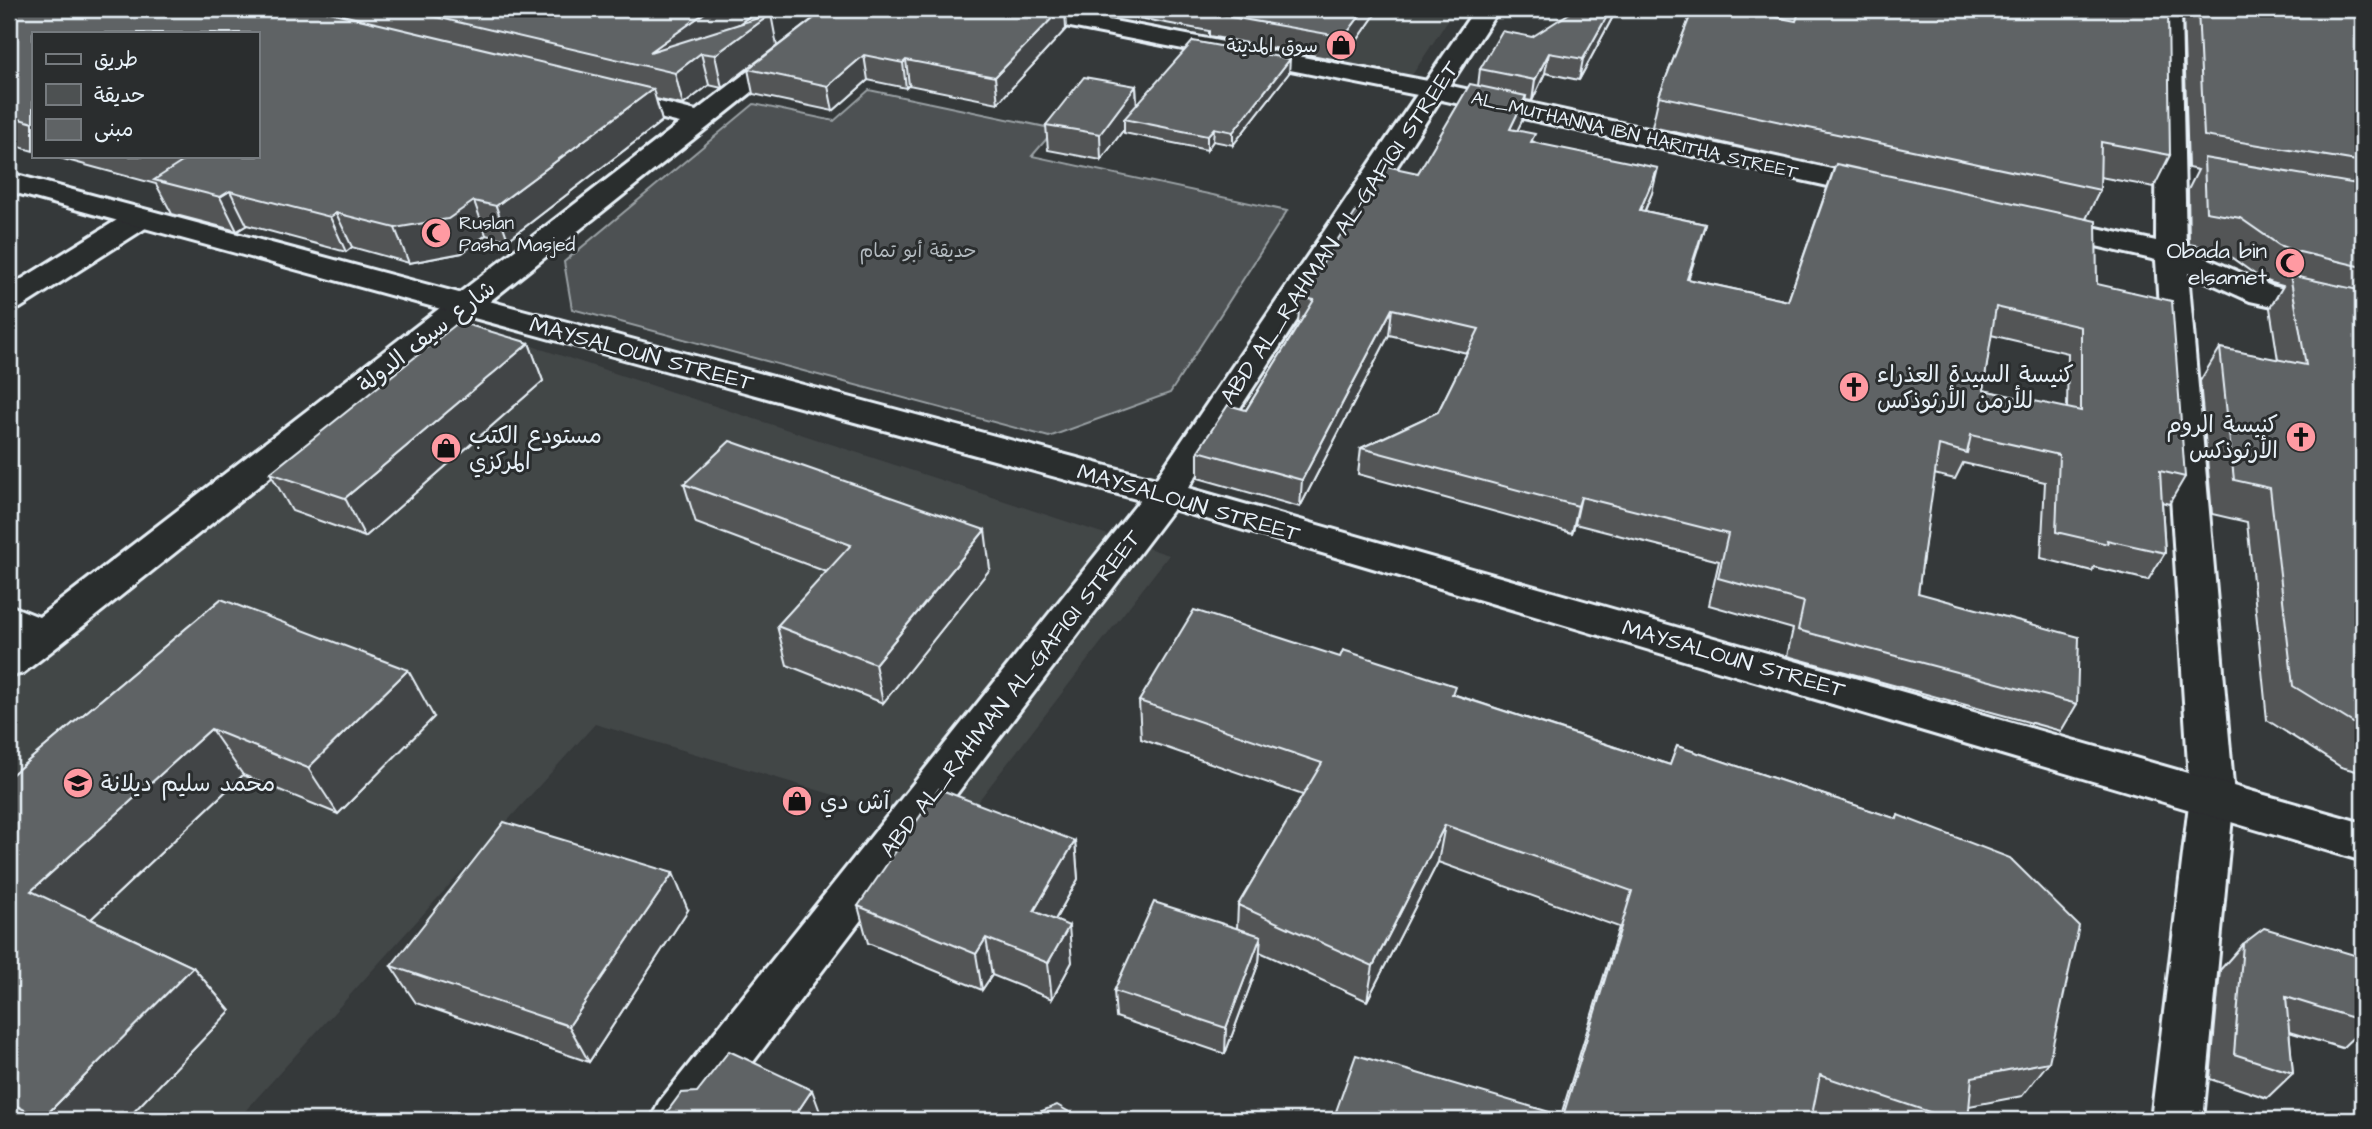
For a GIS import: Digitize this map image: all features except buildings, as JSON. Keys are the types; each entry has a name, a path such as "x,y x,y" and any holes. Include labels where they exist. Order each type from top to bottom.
{"street":[{"name":"شارع سيف الدولة","path":"9,662 26,627 465,305 844,9"},
{"name":"AL_MUTHANNA IBN HARITHA STREET","path":"1014,9 1433,90 1912,196"},
{"name":"ABD AL_RAHMAN AL-GAFIQI STREET","path":"677,1120 1165,494 1487,9"},
{"path":"2169,9 2185,178 2171,254 2212,796 2176,1120"},
{"path":"579,90 701,120"},
{"name":"MAYSALOUN STREET","path":"9,182 1165,494 2363,842"},
{"path":"9,301 141,218"},
{"path":"2021,220 2171,254 2261,294 2363,316"}],"shaded area":[{"name":"سوق المدينة","path":"1088,9 1455,9 1409,80"},
{"path":"471,326 1169,555 955,831 595,724 237,1120 9,1120 9,675 406,356"}],"green space":[{"name":"حديقة أبو تمام","path":"869,90 1055,129 1032,156 1287,211 1170,393 1049,437 572,309 564,262 754,104 834,121"}],"place":[{"name":"سوق المدينة","path":"1341,45"},
{"name":"Ruslan Pasha Masjed","path":"436,233"},
{"name":"Obada bin elsamet","path":"2290,263"},
{"name":"كنيسة السيدة العذراء للأرمن الأرثوذكس","path":"1854,387"},
{"name":"كنيسة الروم الأرثوذكس","path":"2301,437"},
{"name":"مستودع الكتب المركزي","path":"446,448"},
{"name":"محمد سليم ديلانة","path":"78,783"},
{"name":"آش دي","path":"797,801"}]}
